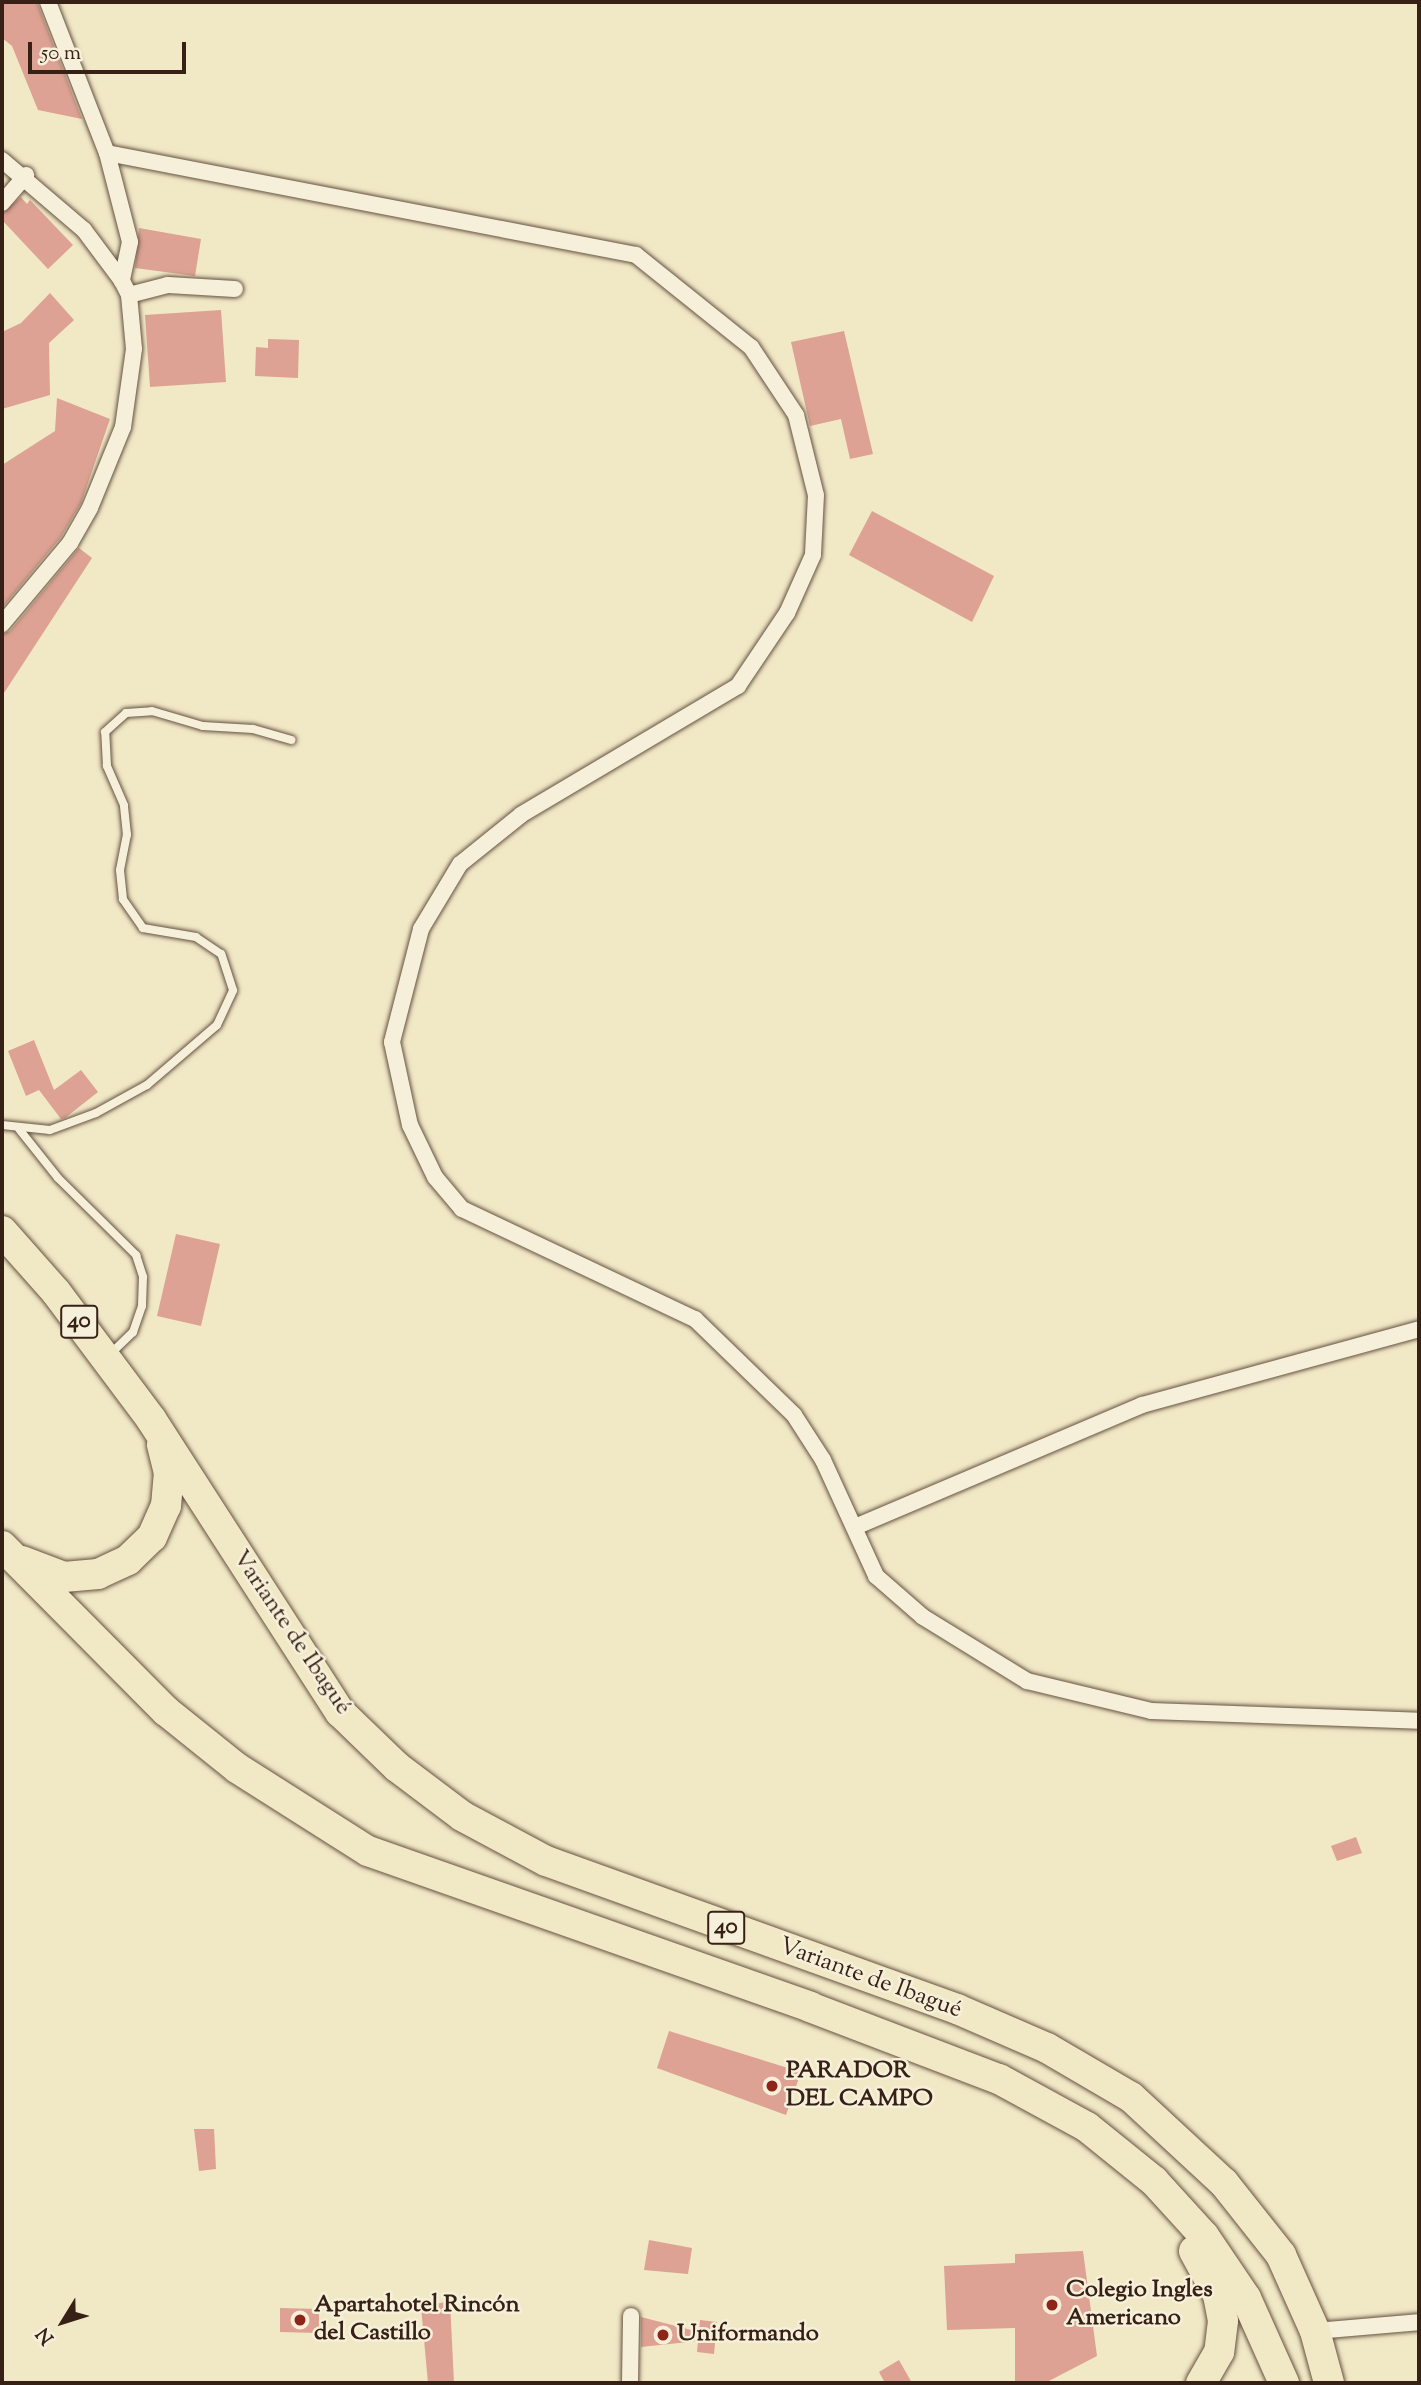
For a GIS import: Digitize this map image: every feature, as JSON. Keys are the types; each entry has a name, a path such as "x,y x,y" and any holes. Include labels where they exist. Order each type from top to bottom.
{"highway":[{"name":"Variante de Ibagué","path":"2,1231 104,1354 151,1419 340,1712 397,1768 462,1816 546,1861 957,2010 1047,2048 1131,2097 1178,2138 1250,2213 1282,2255 1315,2330 1329,2383"},
{"path":"3,1548 32,1568 64,1577 98,1574 128,1560 152,1536 166,1506 169,1473 151,1419"},
{"name":"Variante de Ibagué","path":"3,1548 166,1711 237,1768 368,1851 810,2007 999,2079 1087,2127 1154,2181 1205,2236 1246,2298 1284,2383"},
{"path":"1154,2181 1218,2295 1222,2336 1212,2367 1201,2383"}],"street":[{"path":"2,624 70,543 90,508 123,427 134,349 125,288 130,242 107,153 48,2"},
{"path":"107,153 636,256 751,347 796,415 816,495 813,555 787,613 738,686 521,815 460,864 421,929 392,1042 411,1125 435,1177 462,1209 695,1319 794,1415 823,1460 876,1576 923,1617 1027,1681 1151,1711 1419,1721"},
{"path":"2,160 26,176 84,230 125,288"},
{"path":"2,203 26,176"},
{"path":"125,288 168,285 235,289"},
{"path":"855,1527 1142,1405 1419,1329"},
{"path":"630,2383 631,2316"},
{"path":"1315,2330 1419,2322"}],"lane":[{"path":"2,1125 19,1129 50,1130 96,1113 147,1085 216,1025 233,990 221,954 196,937 143,928 123,899 120,870 127,835 125,815 107,766 105,732 126,713 152,711 203,726 253,729 291,740"},
{"path":"19,1129 58,1178 136,1255 143,1277 142,1306 133,1332 113,1352 104,1354"}],"building":[{"path":"2,2 37,2 82,119 38,110 12,46 2,38"},
{"path":"21,197 27,204 30,200 73,245 48,269 2,220 2,213"},
{"path":"139,228 201,239 195,276 135,268"},
{"path":"50,293 74,320 49,343 50,395 2,409 2,332 21,323"},
{"path":"221,310 226,382 150,387 145,315"},
{"path":"844,331 873,454 850,459 841,419 810,426 791,342"},
{"path":"268,339 299,340 298,378 255,376 256,347 268,348"},
{"path":"57,398 110,419 81,503 61,537 2,608 2,465 55,431"},
{"path":"872,511 994,576 972,622 849,555"},
{"path":"79,548 92,558 2,696 2,634 10,631"},
{"path":"34,1040 54,1090 81,1070 98,1092 65,1118 61,1119 39,1090 26,1096 8,1051"},
{"path":"176,1234 220,1244 201,1326 157,1316"},
{"path":"1356,1837 1362,1853 1337,1861 1331,1846"},
{"path":"669,2031 801,2072 786,2115 657,2068"},
{"path":"194,2129 214,2129 216,2169 199,2171"},
{"path":"649,2240 692,2248 688,2274 644,2270"},
{"name":"Colegio Ingles Americano","path":"1083,2251 1097,2356 1045,2383 1015,2383 1015,2328 947,2330 944,2266 1015,2263 1015,2254"},
{"path":"450,2301 454,2383 428,2383 421,2307"},
{"name":"Apartahotel Rincón del Castillo","path":"280,2308 319,2309 319,2333 280,2332"},
{"path":"641,2317 699,2332 700,2320 717,2322 714,2354 697,2352 698,2341 641,2347"},
{"path":"899,2360 912,2383 885,2383 879,2372"}],"place":[{"name":"PARADOR DEL CAMPO","path":"772,2086"},
{"name":"Colegio Ingles Americano","path":"1052,2305"},
{"name":"Apartahotel Rincón del Castillo","path":"300,2320"},
{"name":"Uniformando","path":"663,2335"}]}
